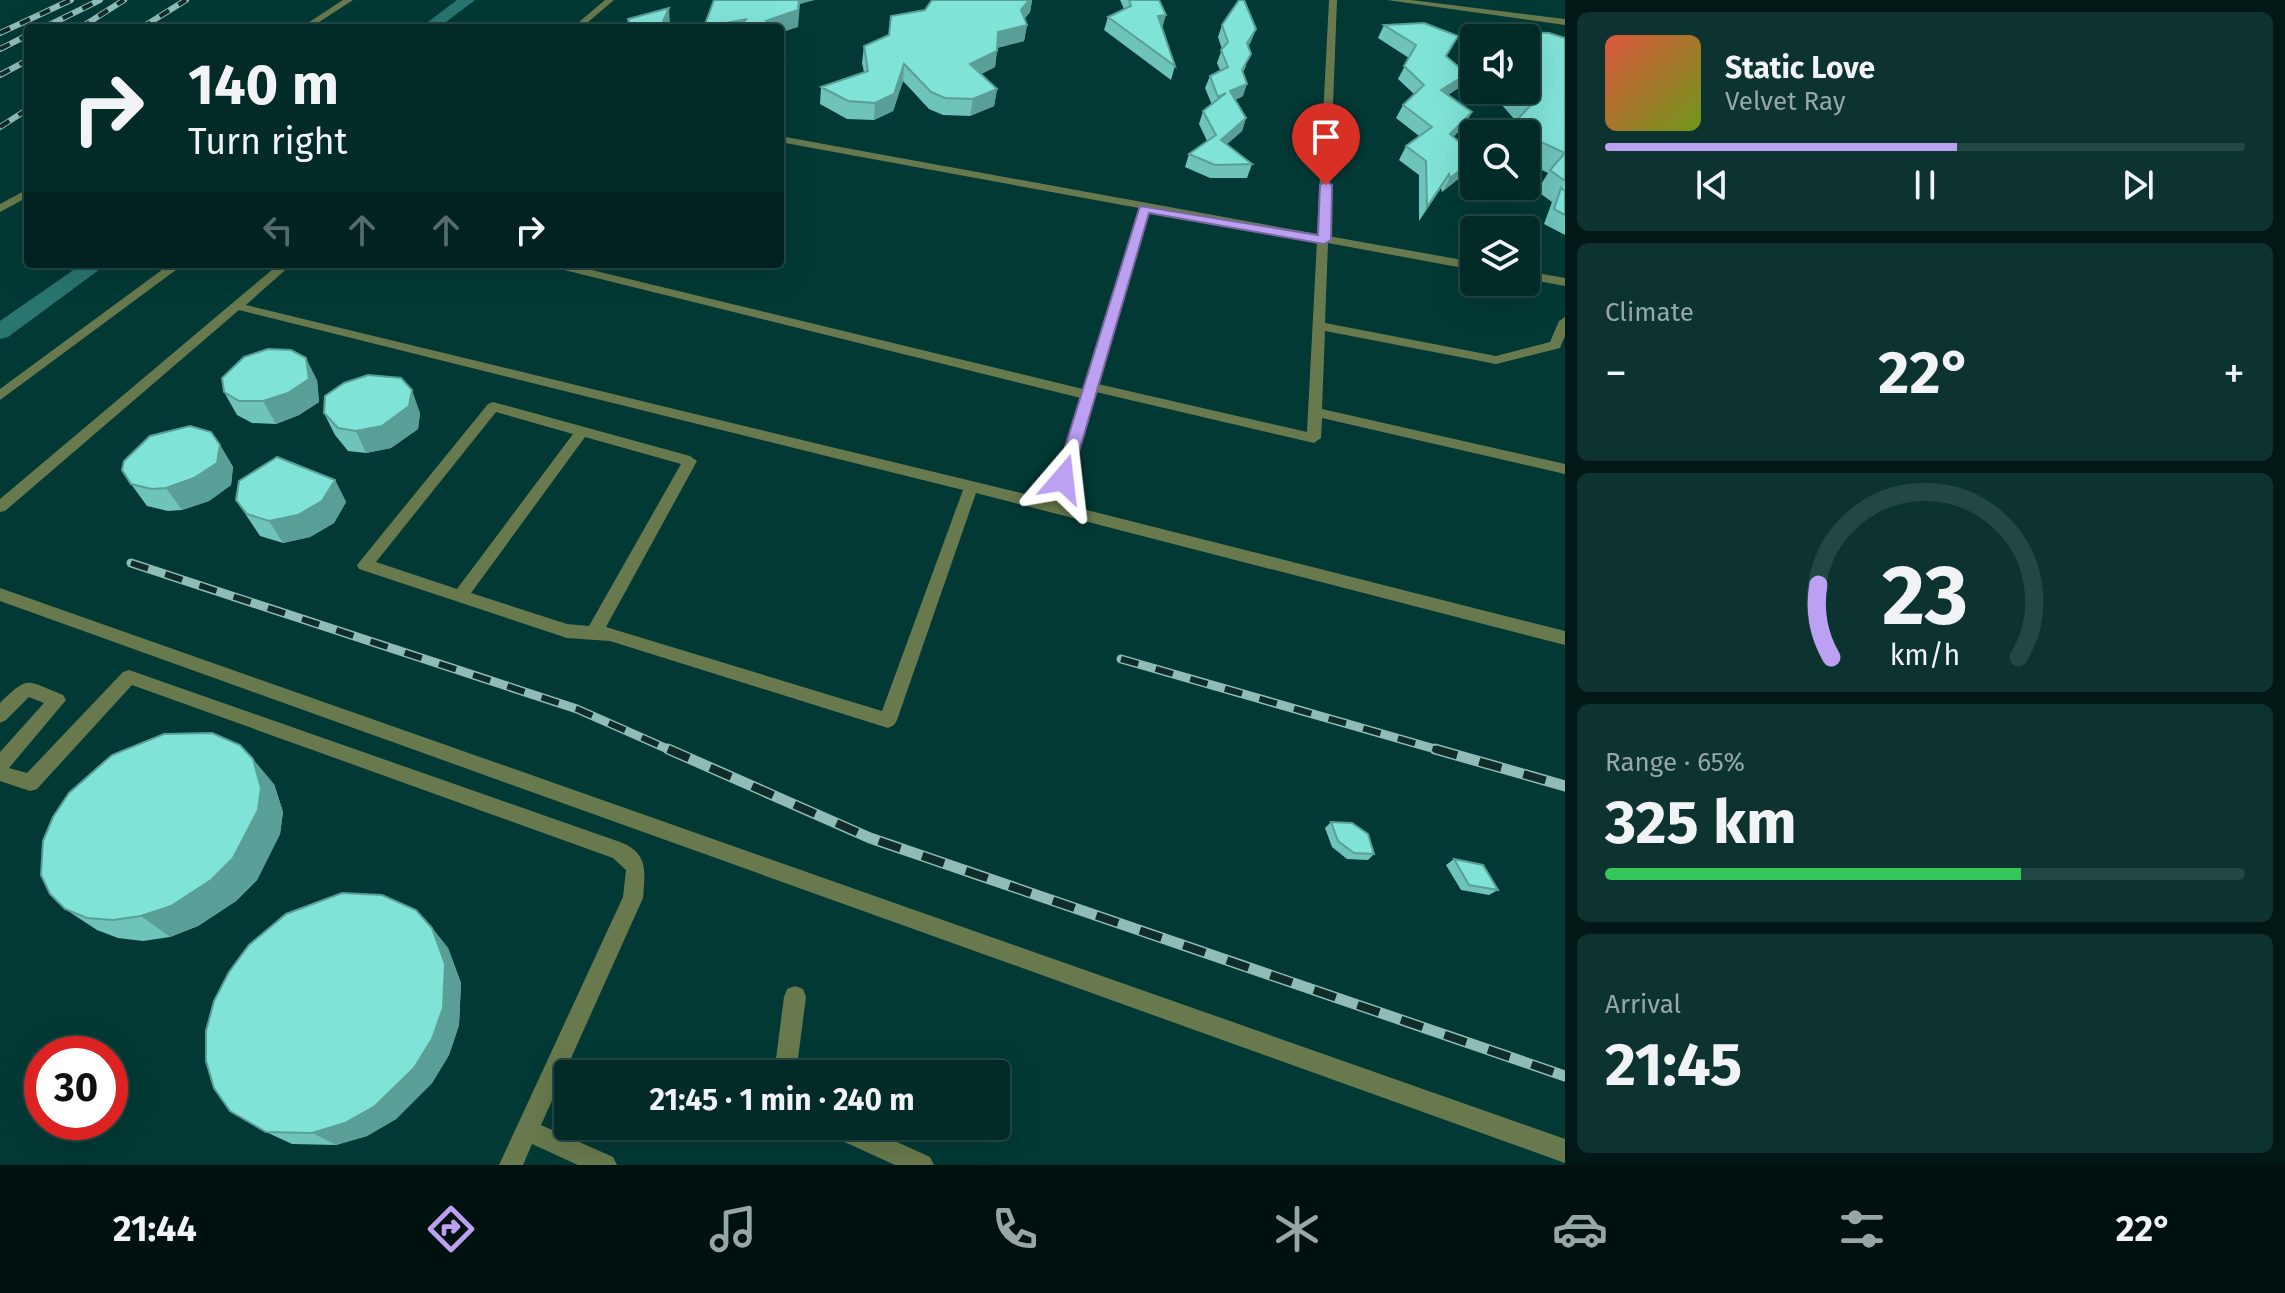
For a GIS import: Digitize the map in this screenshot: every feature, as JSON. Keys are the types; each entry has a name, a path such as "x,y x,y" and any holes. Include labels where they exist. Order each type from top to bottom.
{"street":[{"path":"310,24 349,0"},
{"path":"581,24 610,0"},
{"path":"569,268 1090,391 1314,438 1333,0"},
{"path":"1391,0 1565,22"},
{"path":"784,140 1460,264"},
{"path":"0,209 24,194"},
{"path":"1055,507 1144,208"},
{"path":"0,396 173,268"},
{"path":"0,507 281,268"},
{"path":"1540,278 1565,282"},
{"path":"237,306 1055,507 1565,638"},
{"path":"1320,326 1496,360 1555,345 1565,321"},
{"path":"594,633 690,461 493,407 365,565 567,631 594,633 610,634 888,720 971,487"},
{"path":"1315,412 1565,469"},
{"path":"460,596 582,431"},
{"path":"0,594 1565,1151"},
{"path":"0,773 30,783 129,677 620,851 636,867 633,898 511,1165"},
{"path":"0,715 26,689 57,700 0,765"},
{"path":"787,1060 795,997"},
{"path":"527,1130 605,1165"},
{"path":"866,1140 922,1165"}],"building":[{"path":"714,0 799,0 798,10 766,21 767,24 741,24 747,19 705,24"},
{"path":"932,0 1029,0 1021,10 1027,25 998,32 997,51 970,64 997,89 973,99 945,98 931,92 904,64 894,94 875,103 848,101 821,87 868,71 864,46 889,35 891,16 925,10"},
{"path":"1129,0 1159,0 1166,15 1158,16 1175,66 1108,17 1131,6"},
{"path":"1239,0 1244,0 1256,29 1247,43 1251,54 1242,70 1247,84 1230,91 1246,118 1221,140 1252,164 1215,165 1189,154 1216,135 1203,111 1226,93 1218,97 1210,76 1228,67 1221,50 1228,42 1222,25"},
{"path":"669,8 662,24 629,24 628,19"},
{"path":"1424,23 1458,36 1446,56 1460,68 1460,78 1441,90 1472,112 1460,120 1450,134 1460,143 1460,170 1450,178 1449,174 1427,207 1426,161 1406,146 1432,127 1403,105 1424,85 1404,66 1416,45 1384,25"},
{"path":"1540,33 1565,38 1565,153 1540,141 1540,120 1517,120 1531,105 1540,104"},
{"path":"1565,153 1565,181 1550,170"},
{"path":"1561,188 1565,191 1565,215 1554,209"},
{"path":"268,349 291,350 306,358 309,379 288,393 263,401 239,401 224,392 222,378 244,357"},
{"path":"368,375 401,378 412,390 409,406 382,426 356,431 338,428 324,413 325,396 344,383"},
{"path":"190,426 211,432 220,445 217,463 194,478 166,488 152,489 131,484 122,470 124,461 150,436"},
{"path":"277,457 335,480 322,501 298,515 269,521 247,514 236,500 239,481"},
{"path":"212,733 240,745 253,759 261,788 258,810 233,858 211,880 171,906 141,916 113,920 87,918 65,909 50,894 41,875 43,841 53,817 69,793 112,755 164,734"},
{"path":"1331,822 1352,823 1368,834 1374,854 1354,853 1338,841"},
{"path":"1454,859 1483,865 1498,890 1469,885"},
{"path":"342,893 382,895 416,910 432,928 445,964 443,1008 432,1039 414,1068 375,1106 345,1123 312,1133 266,1132 230,1111 214,1088 206,1061 206,1031 214,1001 229,972 249,945 286,914"}],"waterway":[{"path":"434,24 467,0"},
{"path":"0,332 90,268"}],"railway":[{"path":"0,33 71,0"},
{"path":"51,24 100,0"},
{"path":"86,24 124,0"},
{"path":"147,24 186,0"},
{"path":"0,49 24,37"},
{"path":"0,75 24,62"},
{"path":"0,127 24,112"},
{"path":"131,563 577,709 672,751"},
{"path":"1121,659 1438,750"},
{"path":"668,749 870,838 1565,1076"},
{"path":"1438,750 1565,786"},
{"path":"1438,750 1442,751"}],"route":[{"path":"1063,479 1144,208 1324,240 1326,185"}]}
